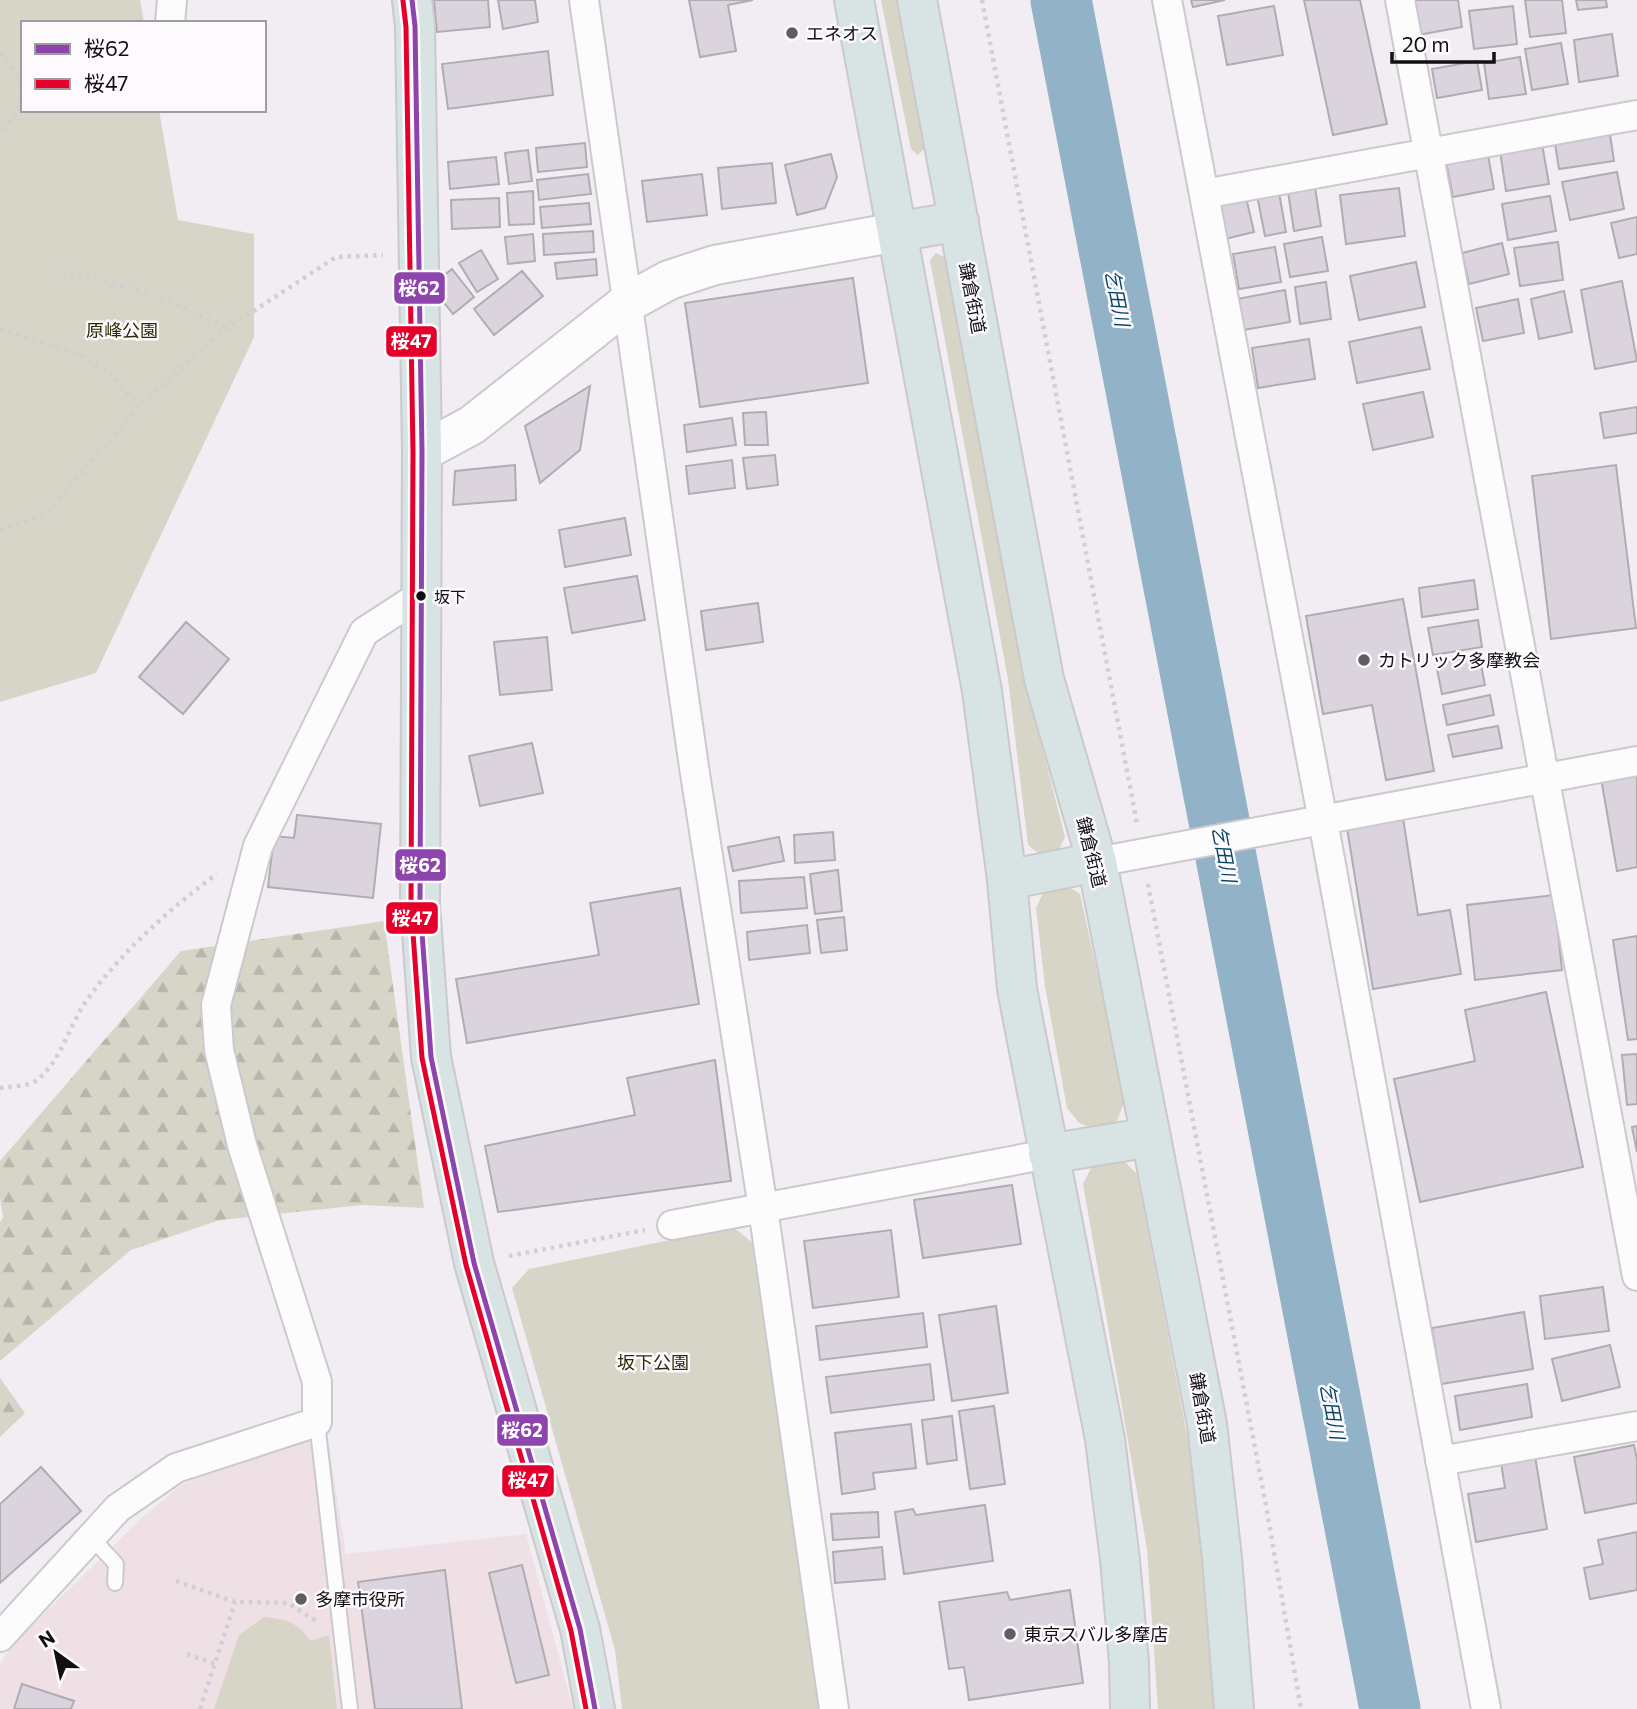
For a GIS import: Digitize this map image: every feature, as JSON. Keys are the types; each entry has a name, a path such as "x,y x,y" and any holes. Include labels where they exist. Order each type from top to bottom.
{"main road":[{"path":"412,0 415,26 422,452 420,905 431,1057 474,1263 580,1629 595,1709"},
{"path":"854,0 982,691 1007,880 1017,989 1105,1439 1121,1573 1129,1662 1130,1709"},
{"name":"鎌倉街道","path":"917,0 1044,679 1097,862 1207,1424 1222,1558 1234,1709"},
{"path":"897,232 959,220"},
{"path":"1007,880 1097,862"},
{"path":"1048,1154 1151,1137"}],"street":[{"path":"170,21 172,0"},
{"path":"584,0 626,303 694,767 763,1208 834,1709"},
{"path":"1167,0 1323,821 1486,1709"},
{"path":"1400,0 1637,1276"},
{"path":"1204,194 1637,115"},
{"path":"422,452 472,425 626,303 669,280 715,265 897,232"},
{"path":"0,1637 118,1508 176,1468 317,1422 317,1382 242,1145 219,1050 216,1005 258,846 364,632 421,595"},
{"path":"1097,862 1637,761"},
{"path":"672,1225 1048,1154"},
{"path":"1440,1461 1637,1426"}],"lane":[{"path":"317,1422 351,1709"},
{"path":"92,1537 116,1564 115,1583"}],"path":[{"path":"0,53 19,79 20,100 11,123 0,131"},
{"path":"0,530 46,514 138,408 228,329 336,257 418,254"},
{"path":"62,271 127,287 175,303 228,329"},
{"path":"0,329 79,354 112,374 138,408"},
{"path":"0,1088 34,1083 51,1067 85,1003 127,953 191,893 258,846"},
{"path":"474,1263 672,1225"},
{"path":"176,1581 235,1602 288,1603 312,1620 341,1624"},
{"path":"200,1709 235,1602"},
{"path":"187,1654 215,1664"}],"shaded area":[{"name":"多摩市役所","path":"326,1429 346,1554 526,1534 573,1709 0,1709 0,1664 12,1645 143,1517 182,1484"}],"green space":[{"name":"原峰公園","path":"0,0 140,0 144,21 21,21 21,112 159,112 178,220 254,234 254,337 96,673 0,702"},
{"path":"881,0 900,0 924,149 918,155 911,149"},
{"path":"936,253 946,258 1025,680 1065,837 1058,851 1043,857 1028,845 1008,679 930,260"},
{"path":"1064,884 1080,894 1125,1100 1117,1121 1101,1131 1079,1123 1067,1108 1045,986 1036,908 1044,891"},
{"path":"384,921 424,1208 362,1205 220,1220 131,1250 0,1361 0,1222 3,1218 0,1161 181,951"},
{"path":"1105,1160 1125,1162 1137,1174 1187,1435 1204,1562 1215,1709 1158,1709 1147,1549 1083,1184 1091,1168"},
{"name":"坂下公園","path":"733,1227 753,1243 822,1709 622,1709 615,1650 512,1288 529,1269"},
{"path":"0,1378 25,1413 0,1437"},
{"path":"264,1617 291,1623 311,1641 329,1635 337,1709 214,1709 239,1635"}],"building":[{"path":"434,0 488,0 490,27 437,32"},
{"path":"498,0 535,0 538,22 503,29"},
{"path":"689,0 753,0 728,5 736,51 700,57"},
{"path":"1191,0 1225,0 1193,7"},
{"path":"1304,0 1360,0 1387,124 1333,135"},
{"path":"1412,0 1458,0 1462,27 1418,35"},
{"path":"1525,0 1562,0 1566,33 1530,37"},
{"path":"1576,0 1606,0 1607,7 1578,10"},
{"path":"1274,6 1283,55 1227,65 1218,16"},
{"path":"1513,6 1517,44 1474,49 1469,11"},
{"path":"1612,34 1618,76 1579,82 1574,40"},
{"path":"1561,43 1568,84 1532,90 1525,49"},
{"path":"548,51 553,95 448,109 442,64"},
{"path":"1520,57 1526,94 1489,99 1484,63"},
{"path":"1477,61 1482,90 1437,98 1432,69"},
{"path":"1609,128 1614,161 1559,169 1554,137"},
{"path":"585,143 587,167 538,172 536,148"},
{"path":"1542,144 1549,184 1506,191 1500,151"},
{"path":"528,150 532,181 509,184 505,153"},
{"path":"831,154 837,177 825,208 797,215 785,165"},
{"path":"1488,155 1494,189 1453,197 1446,162"},
{"path":"496,157 499,184 450,189 448,162"},
{"path":"772,163 776,203 722,209 718,168"},
{"path":"1617,172 1624,209 1570,220 1562,182"},
{"path":"588,174 591,194 539,200 537,180"},
{"path":"702,174 707,215 647,222 642,181"},
{"path":"1314,181 1321,226 1294,231 1287,185"},
{"path":"1278,187 1286,232 1265,236 1256,190"},
{"path":"1399,188 1405,236 1346,244 1340,195"},
{"path":"533,191 534,224 509,225 507,193"},
{"path":"1245,193 1254,232 1225,239 1216,200"},
{"path":"1550,196 1556,231 1508,240 1502,204"},
{"path":"499,198 500,227 452,229 451,200"},
{"path":"589,203 591,224 542,228 540,207"},
{"path":"1637,217 1637,254 1619,258 1611,223"},
{"path":"593,231 594,252 544,255 543,234"},
{"path":"533,234 535,261 508,264 505,237"},
{"path":"1322,237 1328,271 1290,277 1284,244"},
{"path":"1558,242 1563,280 1520,286 1514,248"},
{"path":"1502,243 1509,274 1469,284 1462,253"},
{"path":"1275,247 1281,282 1239,289 1233,254"},
{"path":"481,250 498,279 477,292 459,263"},
{"path":"596,259 597,275 557,279 555,263"},
{"path":"1416,262 1425,307 1359,320 1350,276"},
{"path":"452,269 474,297 453,314 431,286"},
{"path":"522,271 543,296 494,335 474,309"},
{"path":"853,278 868,383 700,407 685,303"},
{"path":"1622,281 1637,361 1595,369 1581,290"},
{"path":"1326,282 1331,319 1300,324 1295,287"},
{"path":"1285,290 1290,322 1243,330 1237,299"},
{"path":"1564,291 1572,332 1539,339 1531,299"},
{"path":"1518,299 1524,333 1483,341 1476,308"},
{"path":"1421,327 1430,369 1357,383 1349,342"},
{"path":"1309,339 1315,379 1258,388 1252,348"},
{"path":"590,386 580,450 540,483 525,426"},
{"path":"1423,392 1433,437 1373,450 1363,404"},
{"path":"1637,407 1637,433 1604,438 1600,413"},
{"path":"766,412 768,445 745,445 743,413"},
{"path":"732,418 736,445 687,452 684,425"},
{"path":"775,455 778,485 747,489 743,458"},
{"path":"732,460 735,488 689,494 686,466"},
{"path":"515,465 516,500 453,505 455,471"},
{"path":"1616,465 1636,628 1551,639 1532,476"},
{"path":"625,518 631,555 565,567 559,530"},
{"path":"637,576 645,620 572,633 564,588"},
{"path":"1474,580 1478,609 1422,617 1419,588"},
{"name":"カトリック多摩教会","path":"1403,599 1434,771 1386,780 1372,705 1323,714 1306,616"},
{"path":"758,603 763,642 706,650 701,611"},
{"path":"1478,620 1482,647 1433,655 1428,628"},
{"path":"186,622 229,659 183,714 139,677"},
{"path":"547,637 552,690 500,695 494,642"},
{"path":"1479,655 1485,685 1442,694 1436,664"},
{"path":"1490,695 1494,715 1447,725 1443,705"},
{"path":"1498,726 1502,748 1453,757 1448,735"},
{"path":"532,743 543,793 480,806 469,756"},
{"path":"1637,772 1637,867 1617,871 1601,778"},
{"path":"297,815 381,824 373,898 268,887 274,836 294,838"},
{"path":"1403,818 1418,915 1450,910 1461,974 1373,989 1347,828"},
{"path":"833,832 835,860 795,863 794,835"},
{"path":"779,837 784,861 733,871 728,847"},
{"path":"838,870 842,911 815,914 810,874"},
{"path":"804,877 807,908 741,913 739,881"},
{"path":"680,888 699,1004 467,1043 456,979 599,955 590,903"},
{"path":"1554,895 1562,970 1475,980 1467,905"},
{"path":"844,917 847,950 821,953 817,920"},
{"path":"807,925 810,953 749,960 747,932"},
{"path":"1637,936 1637,1039 1628,1040 1613,940"},
{"path":"1546,992 1583,1167 1420,1202 1394,1079 1475,1061 1465,1010"},
{"path":"1637,1054 1637,1104 1627,1105 1622,1055"},
{"path":"715,1060 731,1181 498,1212 485,1146 635,1115 627,1078"},
{"path":"1637,1126 1637,1152 1632,1127"},
{"path":"1012,1185 1021,1244 923,1258 914,1200"},
{"path":"891,1230 899,1297 813,1308 804,1241"},
{"path":"1603,1287 1609,1331 1545,1339 1540,1296"},
{"path":"996,1306 1008,1393 952,1401 939,1315"},
{"path":"1524,1312 1533,1369 1441,1384 1432,1328"},
{"path":"923,1313 927,1347 820,1360 816,1326"},
{"path":"1610,1345 1620,1387 1562,1401 1552,1359"},
{"path":"930,1364 934,1400 831,1413 826,1377"},
{"path":"1527,1384 1532,1417 1460,1430 1455,1396"},
{"path":"994,1406 1005,1484 970,1489 959,1411"},
{"path":"952,1416 957,1460 927,1464 922,1420"},
{"path":"911,1424 916,1468 873,1473 875,1489 842,1494 835,1433"},
{"path":"1634,1445 1637,1460 1637,1503 1585,1513 1574,1457"},
{"path":"1534,1450 1547,1529 1476,1542 1468,1494 1505,1488 1500,1456"},
{"path":"41,1467 81,1511 0,1583 0,1504"},
{"path":"985,1505 993,1561 904,1574 895,1512 913,1509 916,1515"},
{"path":"878,1512 879,1537 833,1540 831,1514"},
{"path":"1637,1532 1637,1590 1590,1599 1584,1568 1603,1564 1598,1540"},
{"path":"882,1547 885,1579 835,1583 833,1552"},
{"path":"522,1565 549,1675 516,1683 489,1573"},
{"path":"445,1570 462,1709 375,1709 358,1582"},
{"name":"東京スバル多摩店","path":"1070,1590 1083,1683 969,1700 964,1667 949,1669 939,1602 1007,1592 1010,1600"},
{"path":"22,1684 74,1701 71,1709 14,1709"}],"waterway":[{"name":"乞田川","path":"1061,0 1390,1709"}],"transit line":[{"name":"桜62","path":"412,0 415,26 422,452 420,905 431,1057 474,1263 580,1629 595,1709"},
{"name":"桜47","path":"403,1 406,27 413,452 411,905 422,1058 466,1265 571,1631 586,1709"}],"place":[{"name":"エネオス","path":"792,33"},
{"name":"坂下","path":"421,596"},
{"name":"カトリック多摩教会","path":"1364,660"},
{"name":"多摩市役所","path":"301,1599"},
{"name":"東京スバル多摩店","path":"1010,1634"}]}
